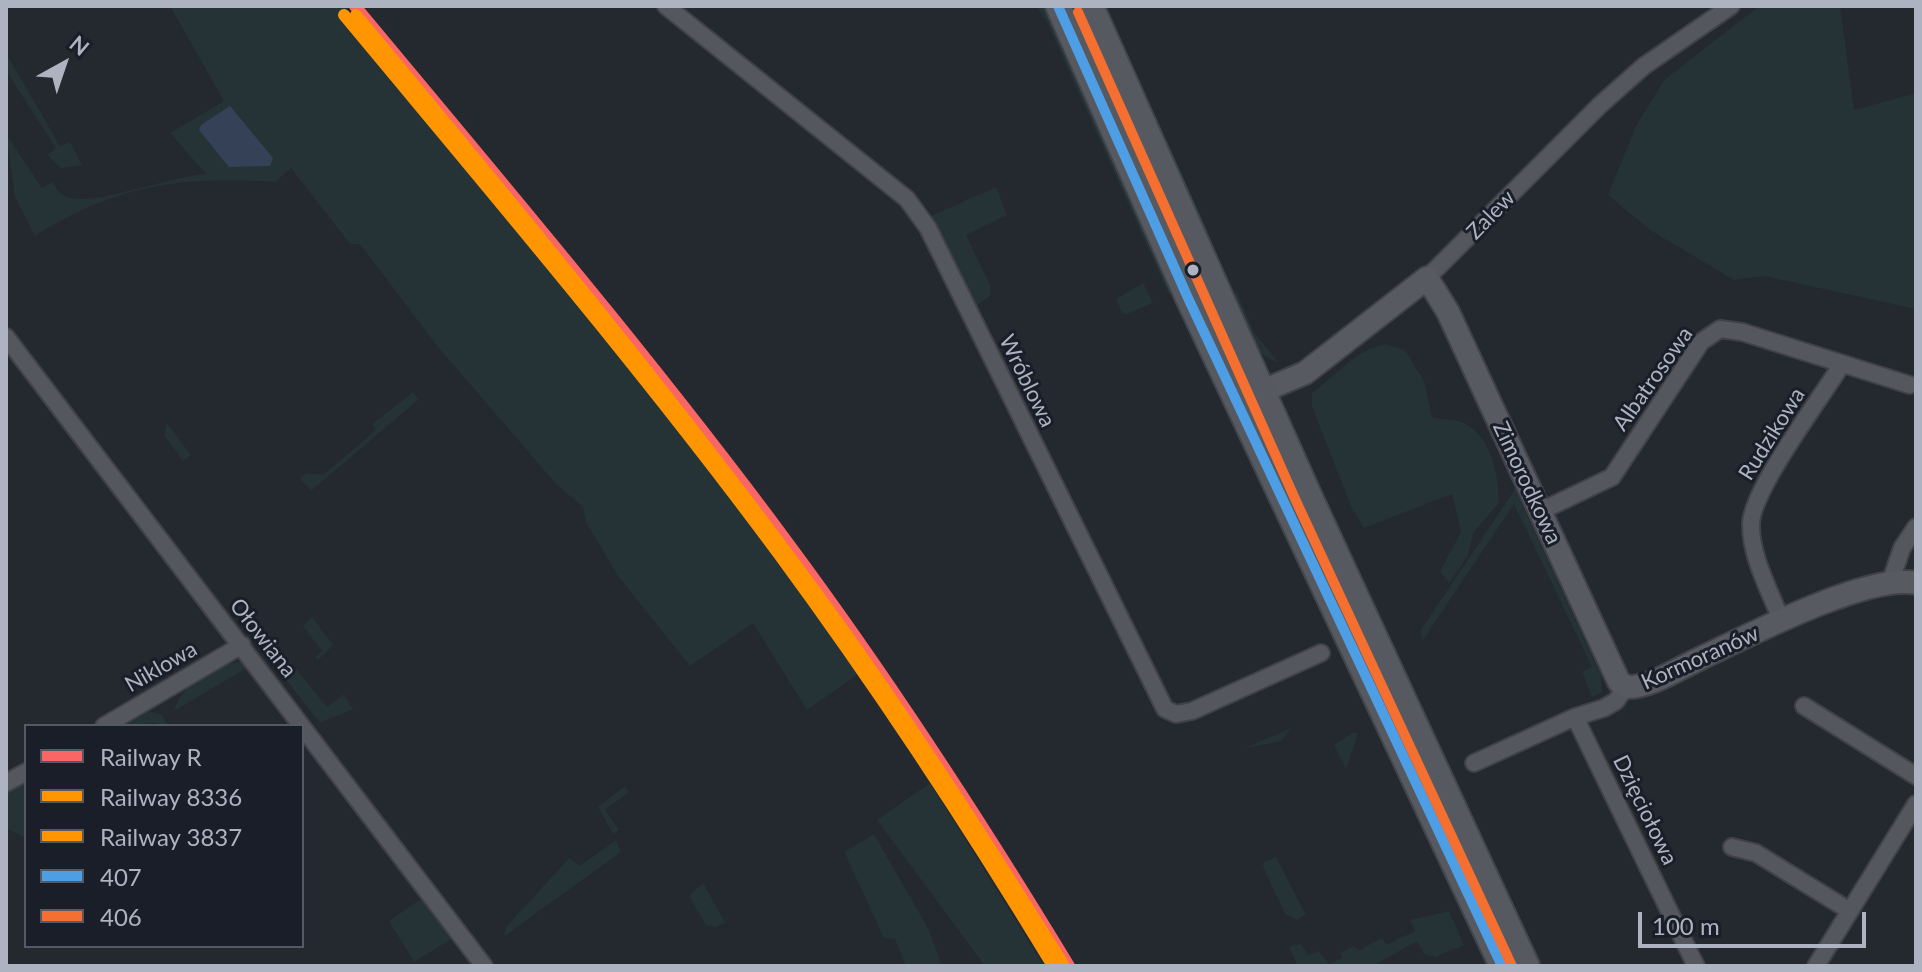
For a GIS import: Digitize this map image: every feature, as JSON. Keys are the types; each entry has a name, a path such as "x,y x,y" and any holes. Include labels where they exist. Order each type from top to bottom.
{"main road":[{"path":"1058,6 1237,402 1502,966"},
{"path":"1091,6 1309,495 1527,966"}],"street":[{"name":"Wróblowa","path":"666,6 907,199 928,228 1165,709 1176,714 1192,711 1321,653"},
{"name":"Zalew","path":"1237,402 1323,361 1427,278 1600,105 1644,66 1731,6"},
{"name":"Zimorodkowa","path":"1427,278 1448,312 1619,682 1626,687"},
{"name":"Albatrosowa","path":"1541,511 1612,477 1701,342 1720,329 1742,332 1910,385"},
{"name":"Ołowiana","path":"6,337 302,724"},
{"name":"Rudzikowa","path":"1782,622 1757,559 1752,535 1754,506 1842,364"},
{"path":"1891,580 1902,548 1916,527"},
{"name":"Kormoranów","path":"1474,763 1575,717 1604,708 1616,701 1626,687 1633,688 1674,671 1782,622 1891,580 1916,583"},
{"name":"Niklowa","path":"107,724 242,645"},
{"path":"1804,706 1916,776"},
{"name":"Dzięciołowa","path":"1575,717 1696,966"},
{"name":"Ołowiana","path":"304,727 484,966"},
{"path":"6,783 24,773"},
{"path":"1816,966 1916,804"},
{"path":"1732,847 1756,853 1850,911"}],"shaded area":[{"path":"170,6 344,6 616,334 777,541 864,670 807,710 753,623 690,666 618,576 586,522 583,507 556,484 438,347 360,244 350,244 291,168 275,182 179,183 122,195 93,205 35,236 15,197 6,134 42,188 52,182 70,198 115,194 206,174 170,133 224,101"},
{"path":"1036,6 1045,6 1047,10 1172,287 1169,295 1046,20"},
{"path":"1066,6 1073,6 1129,137 1178,223 1246,379 1170,221 1128,146"},
{"path":"1759,6 1840,6 1854,110 1916,93 1916,309 1764,276 1734,280 1650,230 1608,195 1636,126 1664,80"},
{"path":"1122,42 1210,236 1194,216 1120,45"},
{"path":"6,53 60,146 70,142 82,165 61,168 47,155 56,148 6,71"},
{"path":"996,187 1007,215 966,235 991,287 990,296 975,307 931,216"},
{"path":"1143,283 1153,303 1127,314 1122,313 1116,299"},
{"path":"1235,288 1255,334 1278,362 1260,351 1246,331"},
{"path":"1385,344 1405,350 1424,381 1432,417 1464,423 1474,430 1488,448 1495,469 1499,503 1473,533 1468,556 1449,583 1440,571 1461,532 1452,494 1364,528 1351,506 1312,407 1312,393 1355,358"},
{"path":"413,392 419,399 311,491 300,479 306,473 323,475 376,430 372,424"},
{"path":"167,423 191,455 183,461 164,435"},
{"path":"1515,489 1601,676 1602,692 1592,697 1582,672 1592,667 1514,504 1423,640 1420,631"},
{"path":"312,617 333,645 318,660 315,657 322,651 303,626"},
{"path":"268,634 327,707 344,694 353,709 320,723 264,652"},
{"path":"240,662 250,666 174,711 183,693 200,678 220,667"},
{"path":"150,711 162,715 168,724 154,723 126,724"},
{"path":"1291,728 1281,741 1243,749"},
{"path":"1352,733 1358,733 1346,769 1334,745"},
{"path":"24,783 24,837 6,828 6,794"},
{"path":"930,783 1044,966 985,966 877,820"},
{"path":"625,786 629,792 605,810 619,830 613,834 598,807"},
{"path":"874,834 929,930 942,966 906,966 895,939 884,938 844,852"},
{"path":"616,840 621,852 503,937 507,926 569,858 580,866"},
{"path":"1276,857 1306,915 1297,920 1285,914 1263,867 1264,862"},
{"path":"703,883 725,922 716,927 706,925 689,896"},
{"path":"425,896 452,932 450,940 414,962 389,921"},
{"path":"1449,911 1464,945 1436,957 1424,954 1417,941 1373,966 1298,966 1289,947 1301,944 1308,955 1319,951 1329,964 1342,958 1340,953 1353,946 1359,950 1382,938 1386,945 1415,931 1410,920"}],"water":[{"path":"230,106 273,158 270,166 229,167 199,130 201,125"}],"rail line":[{"name":"R","path":"355,6 630,338 788,543 933,751 1069,966"},
{"name":"8336","path":"344,15 619,348 778,553 920,756 1053,966"},
{"name":"3837","path":"356,15 592,303 764,523 915,734 1064,966"}],"transit line":[{"name":"407","path":"1058,6 1188,298 1502,966"},
{"name":"406","path":"1078,12 1296,501 1512,966"}]}
